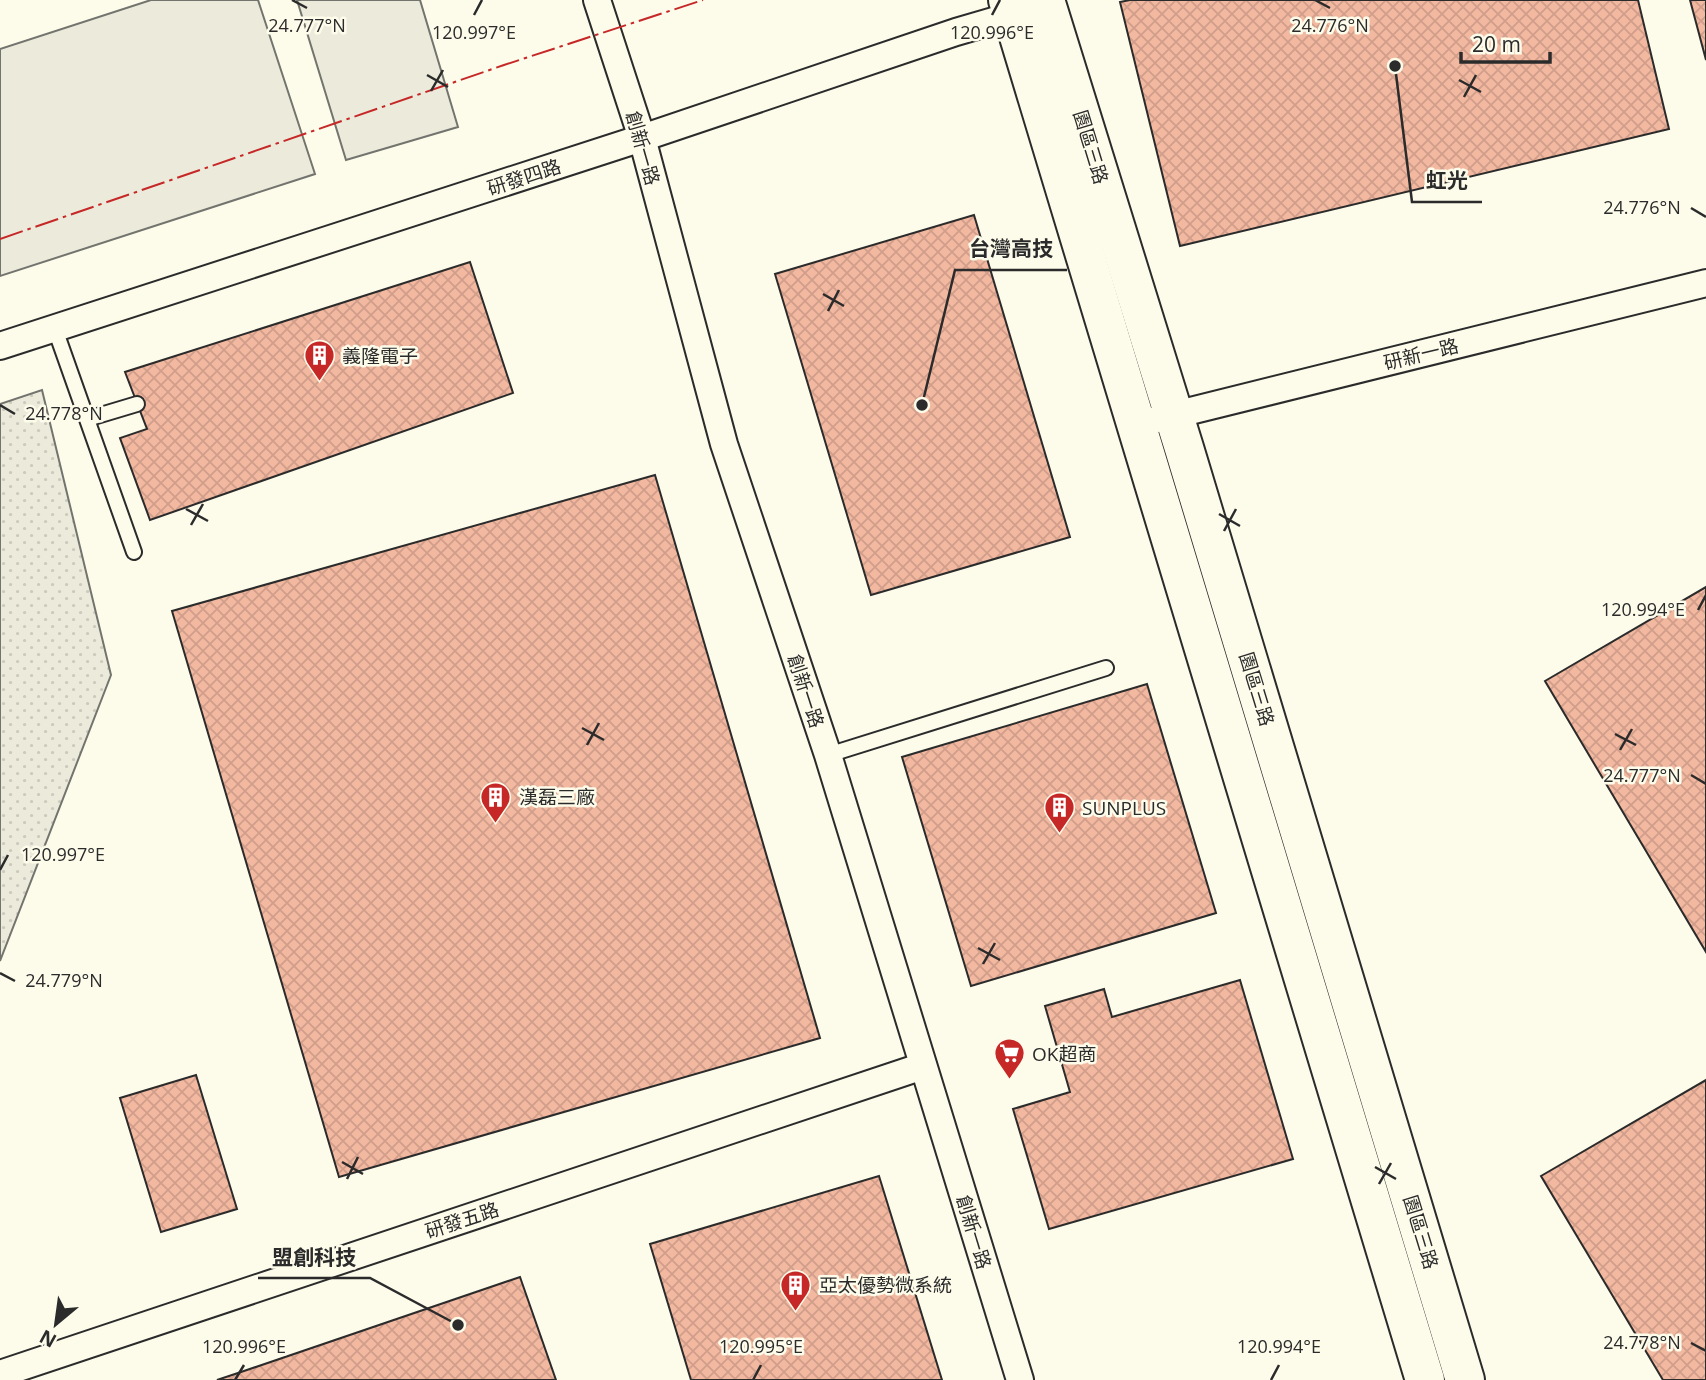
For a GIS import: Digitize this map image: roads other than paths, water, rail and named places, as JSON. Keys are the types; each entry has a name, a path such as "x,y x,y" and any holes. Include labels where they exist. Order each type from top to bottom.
{"street":[{"name":"創新一路","path":"597,0 642,138 724,444 828,755 1020,1380"},
{"name":"研發四路","path":"0,346 642,138 1028,5"},
{"name":"園區三路","path":"1028,5 1174,415 1465,1380"},
{"name":"園區三路","path":"1028,5 1135,424 1425,1380"},
{"name":"研新一路","path":"1135,424 1706,283"},
{"name":"研發五路","path":"0,1374 923,1066"}],"lane":[{"path":"55,329 134,552"},
{"path":"87,419 137,404"},
{"path":"828,755 1106,668"}],"place":[{"name":"虹光","path":"1395,66"},
{"name":"義隆電子","path":"319,383"},
{"name":"台灣高技","path":"922,405"},
{"name":"漢磊三廠","path":"496,824"},
{"name":"SUNPLUS","path":"1059,835"},
{"name":"OK超商","path":"1009,1081"},
{"name":"亞太優勢微系統","path":"796,1312"},
{"name":"盟創科技","path":"458,1325"}]}
